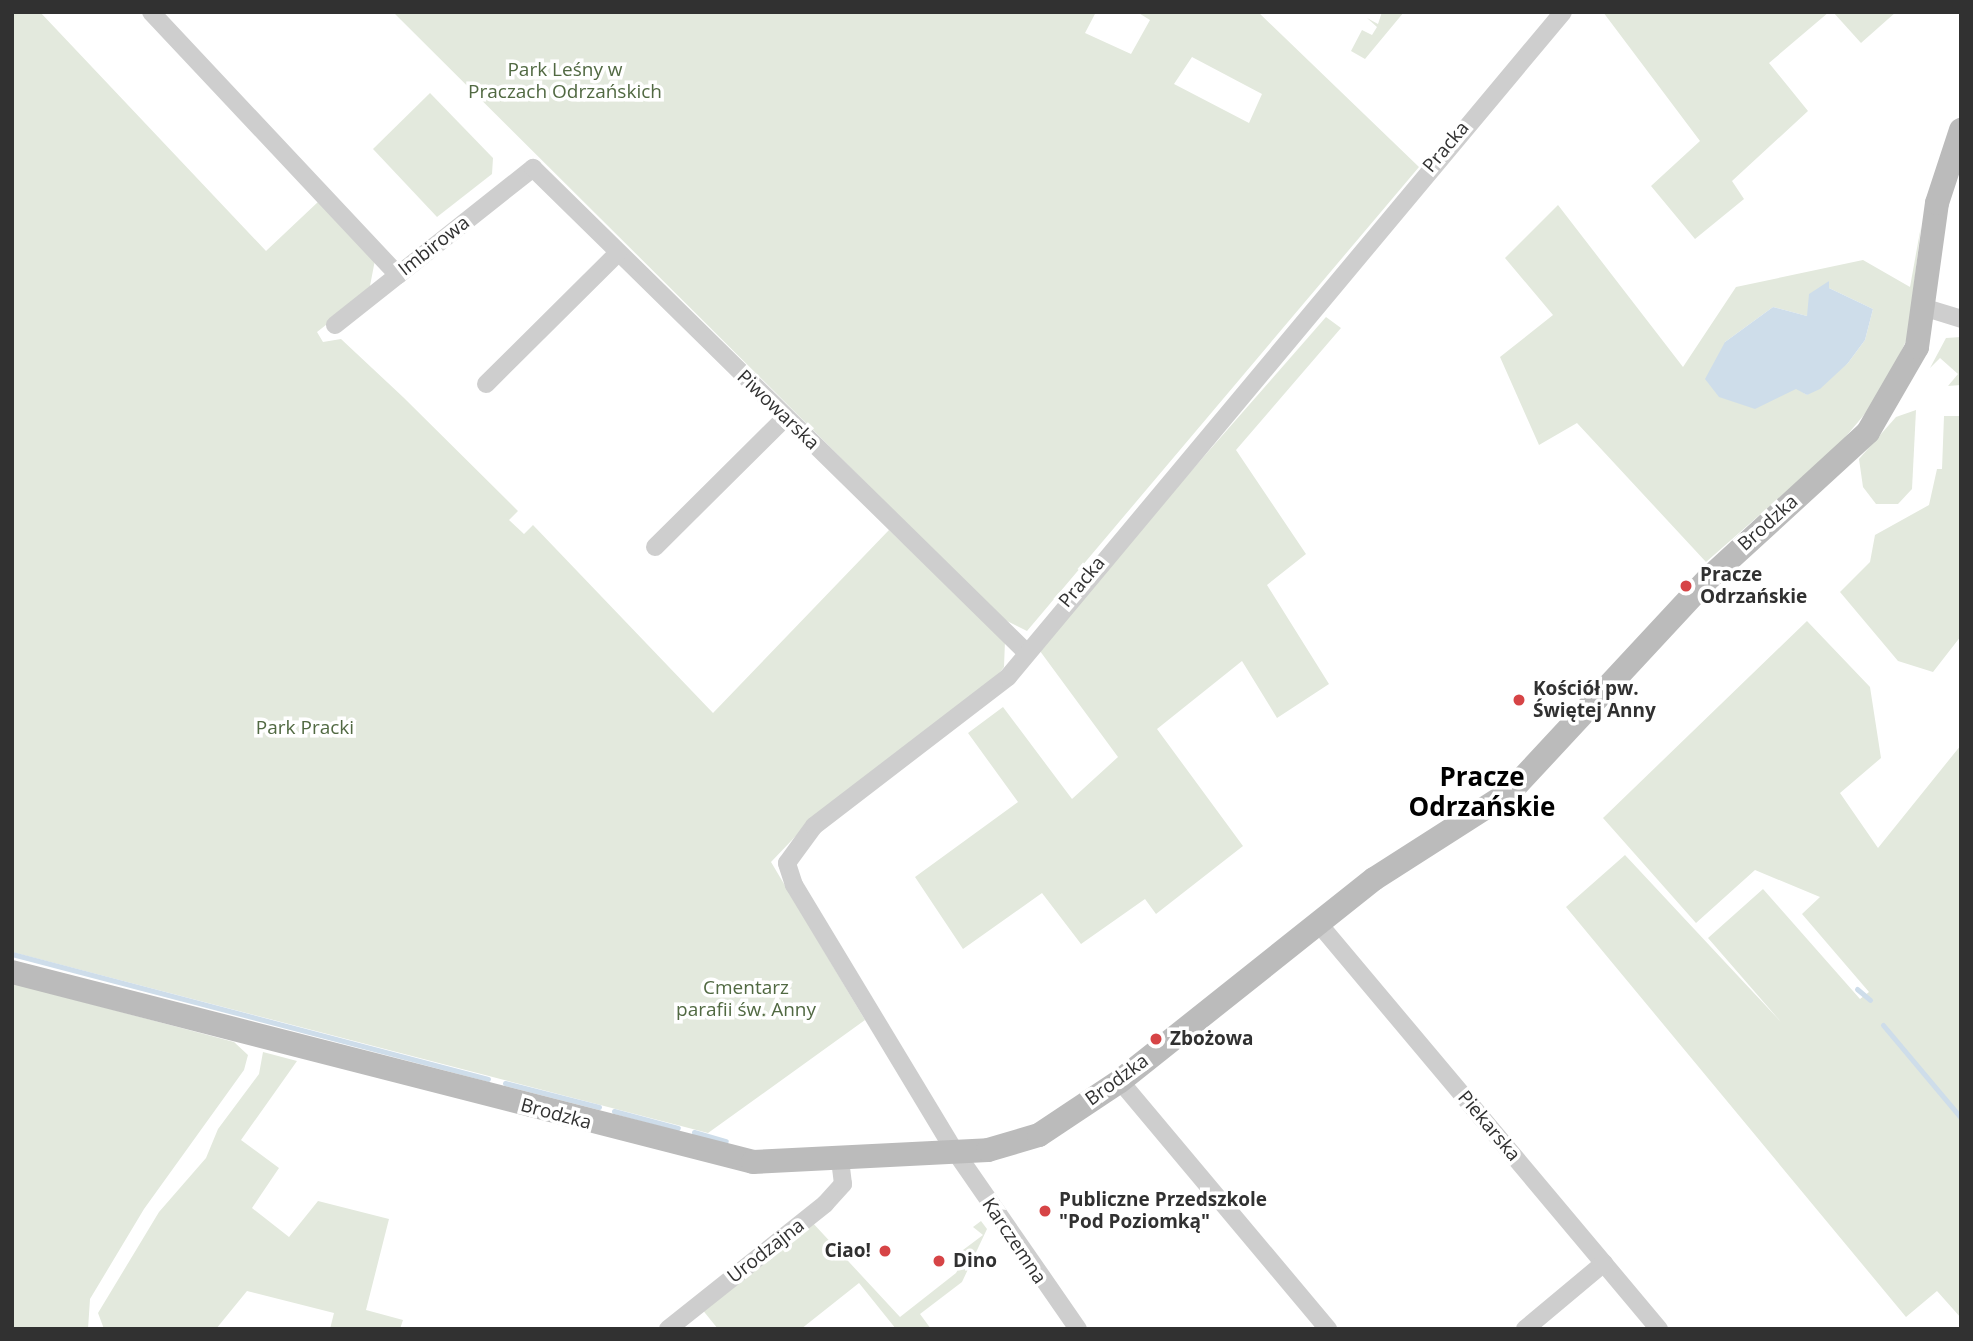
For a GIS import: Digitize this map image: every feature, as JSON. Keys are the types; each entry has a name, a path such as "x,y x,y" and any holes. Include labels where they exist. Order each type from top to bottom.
{"street":[{"path":"151,12 398,275"},
{"name":"Pracka","path":"954,1150 794,885 787,863 814,826 989,695 1563,12"},
{"name":"Brodzka","path":"12,972 722,1156 780,1166 1002,1147 1038,1135 1120,1081 1384,872 1510,792 1710,577 1868,432 1903,379 1926,307 1937,203 1961,130"},
{"name":"Imbirowa","path":"335,325 533,168"},
{"name":"Piwowarska","path":"533,168 785,418 1025,650"},
{"path":"486,384 618,253"},
{"path":"1926,307 1961,319"},
{"path":"655,547 785,418"},
{"name":"Piekarska","path":"1320,923 1659,1329"},
{"path":"1120,1081 1328,1329"},
{"name":"Karczemna","path":"954,1150 1078,1329"},
{"name":"Urodzajna","path":"668,1329 825,1204 843,1184 840,1161"},
{"path":"1525,1329 1604,1263"}],"green space":[{"name":"Park Pracki","path":"12,12 40,12 266,251 319,201 375,260 369,291 317,332 323,342 341,339 403,397 518,511 509,520 524,534 533,525 713,713 889,530 1005,641 1004,667 994,680 813,818 771,862 865,1020 708,1133 12,952"},
{"name":"Park Leśny w Praczach Odrzańskich","path":"393,12 1096,12 1085,33 1131,54 1150,20 1137,12 1258,12 1419,167 1027,631 1003,619","holes":["1192,57 1262,94 1249,123 1174,84"]},
{"path":"1382,12 1404,12 1365,59 1351,51 1362,30 1372,35 1377,27 1367,18 1378,24"},
{"path":"1603,12 1829,12 1769,63 1808,111 1732,181 1744,199 1695,239 1651,186 1700,141"},
{"path":"1833,12 1896,12 1861,43"},
{"path":"430,93 493,158 492,174 437,217 373,149"},
{"path":"1558,205 1683,367 1736,287 1863,260 1910,287 1921,226 1908,337 1879,397 1837,447 1706,562 1577,423 1539,445 1500,357 1553,315 1505,258","holes":["1829,281 1829,288 1873,309 1865,340 1848,363 1807,395 1725,342 1773,307 1807,316"]},
{"path":"1326,317 1341,328 1236,450 1306,554 1267,585 1329,684 1277,718 1242,661 1157,729 1243,846 1156,914 1145,899 1081,944 1042,893 963,949 915,877 1018,802 968,733 1003,707 1072,799 1118,757 1037,647"},
{"path":"1961,337 1961,385 1948,386 1958,374 1940,358 1930,368 1946,338"},
{"path":"1916,410 1912,489 1898,504 1876,504 1863,487 1859,459 1896,417"},
{"path":"1944,416 1961,416 1961,636 1933,672 1898,661 1840,592 1870,562 1875,535 1929,505 1937,469 1942,469"},
{"path":"1807,621 1870,687 1881,758 1840,793 1878,848 1961,745 1961,1318 1937,1291 1906,1317 1566,907 1625,855 1781,1022 1708,938 1763,889 1860,999 1869,992 1802,914 1820,897 1755,870 1696,923 1603,818"},
{"path":"12,983 234,1042 248,1055 244,1070 144,1209 90,1299 88,1329 12,1329"},
{"path":"263,1052 297,1061 241,1140 279,1168 252,1208 289,1237 318,1201 389,1219 366,1310 403,1320 400,1329 330,1329 334,1313 247,1291 216,1329 104,1329 98,1313 159,1212 206,1158 218,1129 259,1074"},
{"path":"811,1221 900,1317 956,1273 964,1259 959,1253 983,1235 973,1227 981,1221 987,1229 962,1282 920,1314 931,1329 896,1329 859,1283 801,1329 718,1329 701,1308"}],"water":[{"path":"1829,281 1829,288 1873,309 1865,340 1848,363 1820,389 1807,395 1796,389 1755,409 1719,397 1705,379 1725,342 1773,307 1807,316 1809,294"}],"waterway":[{"path":"12,954 488,1079"},
{"path":"1857,989 1870,1000"},
{"path":"1883,1025 1961,1118"},
{"path":"505,1083 599,1107"},
{"path":"614,1111 678,1128"},
{"path":"694,1132 726,1141"}],"place":[{"name":"Pracze Odrzańskie","path":"1686,586"},
{"name":"Kościół pw. Świętej Anny","path":"1519,700"},
{"name":"Zbożowa","path":"1156,1039"},
{"name":"Publiczne Przedszkole \"Pod Poziomką\"","path":"1045,1211"},
{"name":"Ciao!","path":"885,1251"},
{"name":"Dino","path":"939,1261"}],"district":[{"name":"Pracze Odrzańskie","path":"1482,792"}],"park label":[{"name":"Cmentarz parafii św. Anny","path":"746,999"}]}
